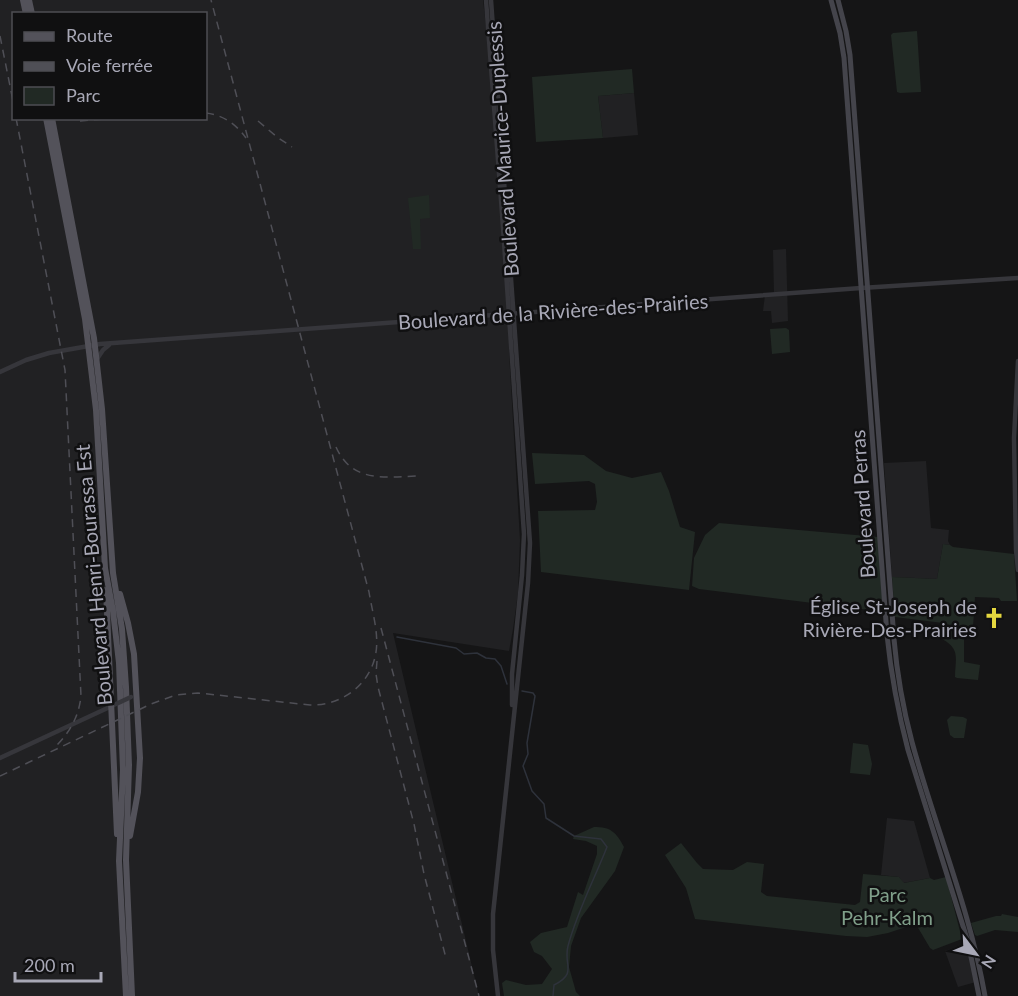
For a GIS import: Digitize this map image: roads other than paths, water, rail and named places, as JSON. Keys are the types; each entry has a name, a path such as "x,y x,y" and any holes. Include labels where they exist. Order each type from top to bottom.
{"main road":[{"name":"Boulevard Perras","path":"831,0 843,51 894,640 902,699 919,766 973,940 985,996"},
{"name":"Boulevard Perras","path":"838,0 850,56 891,674 900,722 968,942 979,996"},
{"name":"Boulevard Henri-Bourassa Est","path":"46,120 80,293 96,362 102,410 113,573 122,629 126,687 129,765 123,861 132,996"},
{"name":"Boulevard Henri-Bourassa Est","path":"52,120 92,345 105,568 119,663 126,996"},
{"path":"105,568 123,861"},
{"path":"113,573 132,639 140,772 136,808 123,861"}],"street":[{"name":"Boulevard Maurice-Duplessis","path":"486,0 511,314"},
{"name":"Boulevard Maurice-Duplessis","path":"491,0 528,583 492,919 498,996"},
{"name":"Boulevard de la Rivière-des-Prairies","path":"0,372 49,352 92,345 1018,278"},
{"path":"96,362 103,350 113,344"},
{"path":"1018,361 1014,438 1018,570"},
{"path":"0,758 134,695"}],"waterway":[{"path":"397,637 456,648 464,654 477,653 486,658 495,659 501,666 507,684"},
{"path":"522,691 533,693 535,696 527,743 528,754 523,766 532,791 544,804 546,818 574,836 601,839 607,847 572,933 567,953 568,972 566,977 554,985 553,996"}],"railway":[{"path":"0,776 151,704 176,695 198,693 310,705 322,704 333,702 353,691 361,684 373,664 377,637 369,592 211,0"},
{"path":"0,36 12,96"},
{"path":"207,113 229,121 246,138"},
{"path":"16,120 65,370 81,696 73,723 56,746"},
{"path":"80,121 92,120"},
{"path":"258,121 292,147"},
{"path":"336,447 343,459 360,472 381,477 417,476"},
{"path":"381,628 479,996"},
{"path":"377,661 378,687 446,958"}],"place":[{"name":"Église St-Joseph de Rivière-Des-Prairies","path":"994,618"}],"park label":[{"name":"Parc Pehr-Kalm","path":"887,906"}]}
